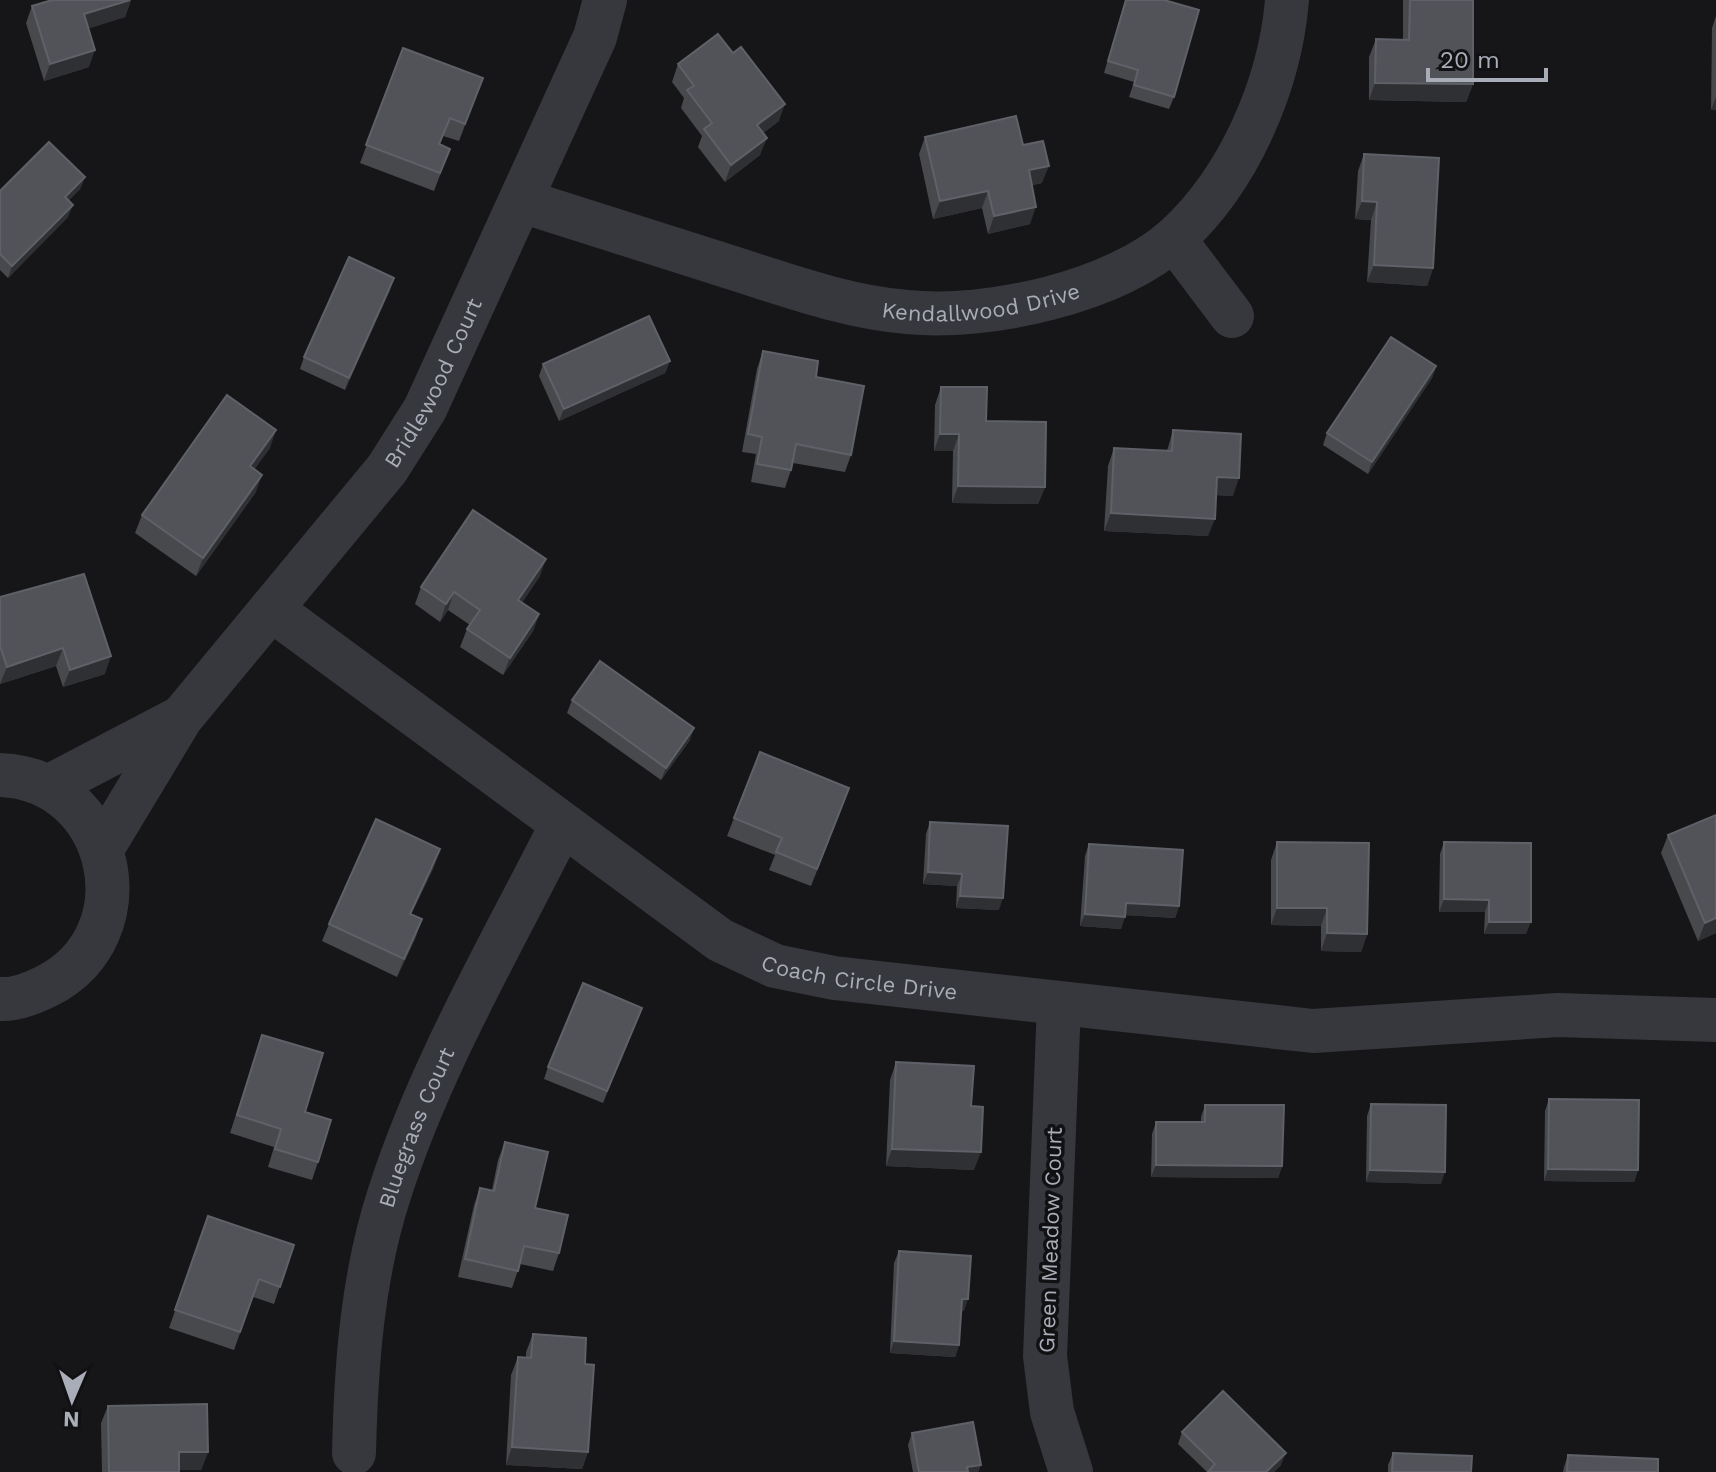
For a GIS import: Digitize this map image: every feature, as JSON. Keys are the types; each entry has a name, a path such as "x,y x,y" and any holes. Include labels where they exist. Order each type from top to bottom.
{"street":[{"name":"Bridlewood Court","path":"181,718 387,469 425,409 595,37 605,0"},
{"name":"Kendallwood Drive","path":"522,201 830,299 907,312 974,312 1040,300 1097,281 1144,258 1174,239 1211,200 1243,146 1269,82 1285,23 1287,0"},
{"path":"1174,239 1232,316"},
{"name":"Coach Circle Drive","path":"271,609 561,826 720,940 775,966 834,978 1313,1031 1558,1015 1683,1022 1716,1020"},
{"path":"48,787 181,718"},
{"path":"102,849 181,718"},
{"path":"0,775 15,776 48,787 71,803 89,824 102,849 108,892 98,934 82,959 61,979 17,996 0,1030"},
{"name":"Bluegrass Court","path":"354,1453 365,1298 388,1198 419,1109 561,826"},
{"name":"Green Meadow Court","path":"1059,1004 1045,1356 1052,1412 1071,1472"}],"building":[{"path":"52,0 130,0 84,14 95,50 50,64 32,6"},
{"path":"1126,0 1164,0 1199,10 1174,97 1134,85 1138,70 1108,61"},
{"path":"1410,0 1473,0 1473,84 1375,83 1376,39 1409,40"},
{"path":"718,34 733,53 741,47 785,104 757,125 767,138 731,165 704,129 712,123 687,90 694,86 678,64"},
{"path":"403,48 483,78 465,124 450,118 439,144 450,149 440,173 366,145"},
{"path":"1016,116 1023,145 1043,141 1049,166 1029,170 1036,207 994,216 988,191 940,201 925,137"},
{"path":"49,142 85,177 65,197 73,205 12,266 0,254 0,191"},
{"path":"1364,154 1439,158 1433,268 1374,265 1377,202 1362,201"},
{"path":"349,257 394,278 349,378 304,357"},
{"path":"649,316 670,361 564,409 543,364"},
{"path":"1391,337 1436,366 1372,462 1327,433"},
{"path":"763,351 818,361 816,377 864,386 851,455 796,444 791,470 757,464 762,437 748,434"},
{"path":"941,387 987,387 986,421 1046,422 1045,487 958,486 959,434 940,434"},
{"path":"227,395 276,430 250,466 262,475 203,558 142,515"},
{"path":"1173,430 1241,434 1239,478 1217,477 1215,519 1111,513 1114,448 1172,451"},
{"path":"473,510 546,559 518,600 539,614 510,658 467,629 480,610 454,592 446,604 421,587"},
{"path":"84,574 111,656 70,670 63,648 7,667 0,646 0,597"},
{"path":"600,661 694,728 666,768 572,700"},
{"path":"760,752 849,788 817,869 776,852 782,838 734,818"},
{"path":"1716,815 1716,918 1705,923 1668,835"},
{"path":"376,819 440,849 410,914 422,919 404,959 329,924"},
{"path":"930,822 1008,826 1003,898 960,896 962,874 928,872"},
{"path":"1277,842 1369,843 1367,934 1327,933 1327,908 1277,908"},
{"path":"1444,842 1531,843 1531,922 1489,922 1489,900 1444,899"},
{"path":"1089,844 1183,850 1179,906 1126,903 1125,917 1085,914"},
{"path":"583,983 642,1008 607,1091 548,1067"},
{"path":"262,1035 323,1053 305,1112 331,1120 318,1162 275,1149 281,1129 237,1115"},
{"path":"896,1062 974,1066 971,1106 983,1107 981,1152 892,1149"},
{"path":"1549,1099 1639,1100 1638,1170 1548,1169"},
{"path":"1371,1104 1446,1105 1445,1172 1370,1170"},
{"path":"1205,1105 1284,1105 1282,1166 1156,1165 1156,1122 1205,1122"},
{"path":"505,1142 548,1152 535,1208 568,1215 559,1253 524,1246 518,1271 465,1259 480,1188 494,1191"},
{"path":"208,1216 294,1245 280,1287 259,1279 240,1332 175,1310"},
{"path":"899,1251 971,1256 968,1299 962,1299 959,1345 894,1341"},
{"path":"533,1334 586,1338 585,1364 594,1365 588,1452 512,1447 518,1357 531,1358"},
{"path":"1223,1391 1286,1453 1266,1472 1208,1472 1215,1464 1182,1432"},
{"path":"207,1404 208,1452 179,1452 179,1472 109,1472 108,1406"},
{"path":"973,1422 981,1465 967,1467 968,1472 919,1472 912,1433"},
{"path":"1393,1453 1472,1456 1471,1472 1392,1472"},
{"path":"1568,1455 1658,1459 1658,1472 1567,1472"}]}
